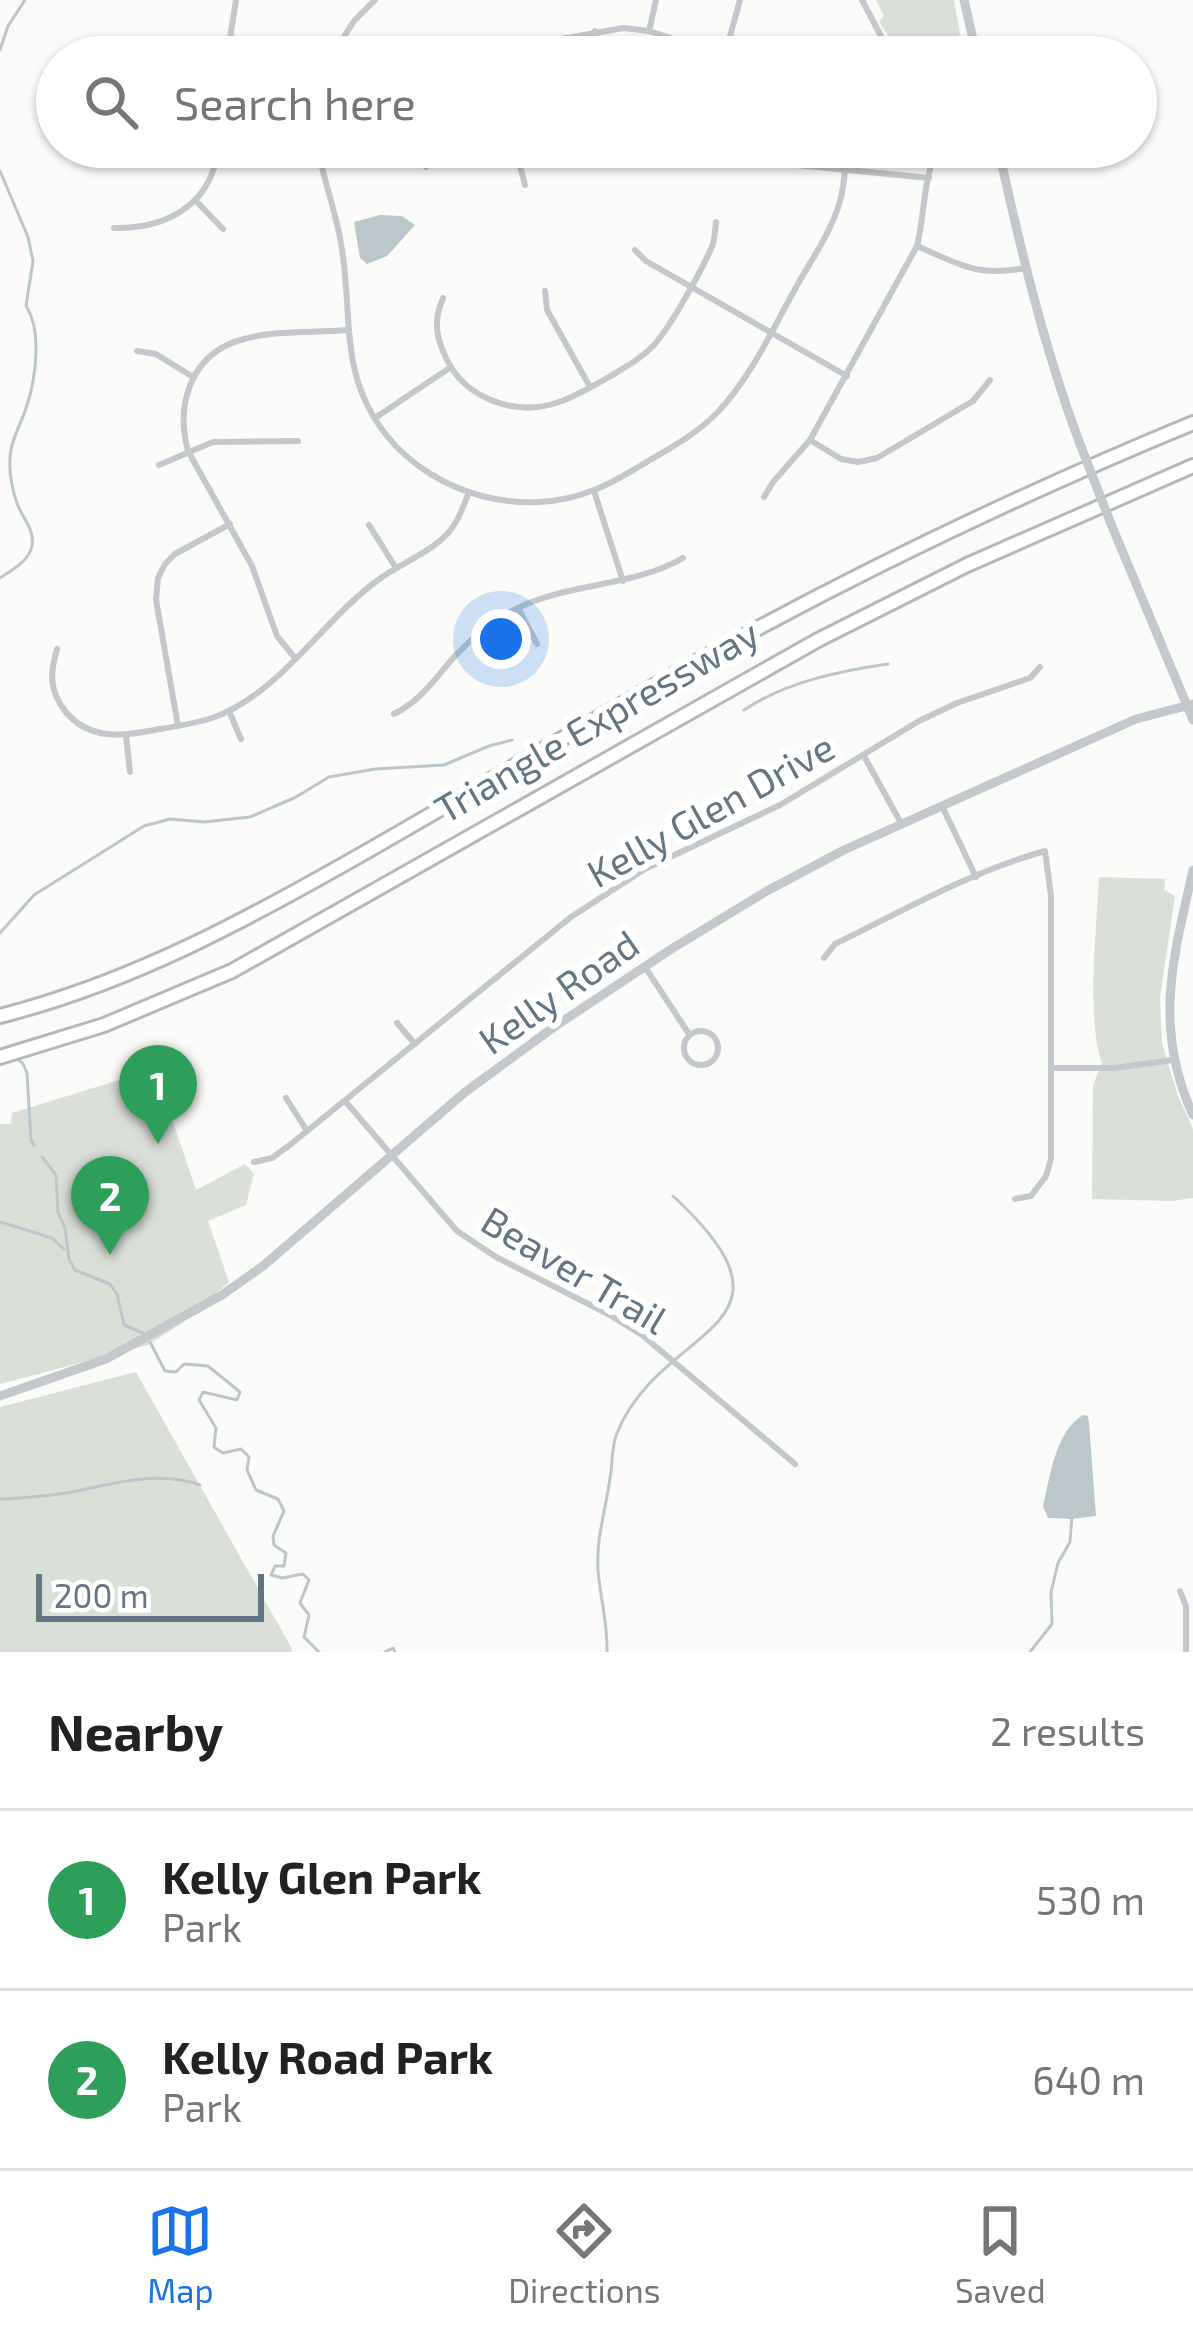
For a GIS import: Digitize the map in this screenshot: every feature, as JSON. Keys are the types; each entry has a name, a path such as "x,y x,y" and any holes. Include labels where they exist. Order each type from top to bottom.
{"highway":[{"name":"Triangle Expressway","path":"0,1016 96,986 232,927 656,684 850,579 1020,497 1193,423"},
{"name":"Triangle Expressway","path":"0,1057 90,1030 232,971 837,631 967,565 1193,466"}],"street":[{"path":"231,36 236,0"},
{"path":"344,36 375,0"},
{"path":"649,31 656,0"},
{"path":"731,36 740,0"},
{"path":"862,0 881,36"},
{"path":"964,0 972,36"},
{"path":"575,36 624,28 664,36"},
{"path":"595,31 596,36"},
{"path":"114,228 162,220 196,201 213,168"},
{"path":"323,168 341,240 347,331 356,377 386,435 433,475 469,492 534,502 593,490 685,439 713,417 736,390 829,230 841,200 845,170"},
{"path":"521,168 525,185"},
{"path":"825,168 929,178"},
{"path":"764,497 810,440 917,246 931,168"},
{"path":"1003,168 1060,387 1111,524 1193,719"},
{"path":"196,201 223,229"},
{"path":"443,298 435,320 440,342 451,368 466,384 518,407 550,405 636,361 653,346 713,244 716,222"},
{"path":"917,246 978,272 1026,268"},
{"path":"635,250 847,376"},
{"path":"545,291 547,310 590,387"},
{"path":"295,658 277,636 252,566 188,451 182,408 193,376 220,349 244,339 347,331"},
{"path":"137,351 156,354 193,376"},
{"path":"376,418 451,368"},
{"path":"810,440 841,459 877,458 973,401 990,380"},
{"path":"159,465 222,441 298,441"},
{"path":"593,490 623,580"},
{"path":"57,649 50,676 54,692 64,709 88,729 126,736 204,721 259,691 370,586 446,536 469,492"},
{"path":"178,726 157,605 158,578 175,554 230,524"},
{"path":"369,525 396,568"},
{"path":"394,713 414,703 476,635 518,608 557,592 665,568 683,558"},
{"path":"518,608 537,644"},
{"name":"Kelly Glen Drive","path":"254,1162 272,1158 604,895 676,854 780,805 919,721 1030,678 1040,667"},
{"name":"Kelly Road","path":"0,1396 106,1359 222,1295 263,1266 464,1093 645,967 765,892 844,850 1136,718 1190,704"},
{"path":"229,711 242,739"},
{"path":"126,736 130,772"},
{"path":"864,756 902,825"},
{"path":"942,806 976,877"},
{"path":"824,958 835,944 1014,860 1045,851 1052,896 1051,1159 1046,1176 1031,1196 1015,1199"},
{"path":"1193,870 1169,987 1168,1018 1173,1060 1193,1115"},
{"path":"645,967 690,1035"},
{"path":"397,1023 415,1044"},
{"path":"707,1032 716,1039 718,1051 713,1061 702,1065 688,1059 684,1049 690,1035 707,1032"},
{"path":"1051,1067 1114,1068 1173,1060"},
{"path":"286,1098 307,1130"},
{"name":"Beaver Trail","path":"345,1101 458,1232 642,1335 795,1464"},
{"path":"1180,1591 1186,1606 1186,1652"}],"shaded area":[{"path":"876,0 954,0 960,34 888,36 879,21 884,16"},
{"path":"380,215 402,216 415,225 387,256 367,264 360,258 354,222"},
{"path":"1099,877 1165,879 1164,890 1175,896 1160,997 1162,1043 1193,1129 1193,1198 1092,1199 1093,1085 1102,1063 1093,998"},
{"path":"155,1069 196,1190 245,1164 254,1174 246,1205 208,1221 229,1282 148,1345 0,1384 0,1124 11,1124 12,1113"},
{"path":"136,1372 292,1652 0,1652 0,1407"},
{"path":"1083,1415 1088,1416 1096,1516 1048,1518 1043,1507 1055,1456 1066,1432"}],"waterway":[{"path":"0,50 25,0"},
{"path":"0,171 33,261 26,306 36,354 10,463 32,546 24,561 0,578"},
{"path":"744,710 813,679 888,664"},
{"path":"0,933 34,895 144,826 170,819 204,822 250,817 329,777 444,765 512,740"},
{"path":"16,1057 27,1073 34,1145"},
{"path":"42,1157 56,1175 58,1212 75,1270 110,1284 124,1325 143,1333"},
{"path":"607,1652 598,1558 617,1433 638,1397 716,1324 731,1301 732,1275 714,1240 673,1196"},
{"path":"0,1222 52,1238 64,1249"},
{"path":"150,1342 165,1371 176,1372 184,1364 208,1366 240,1392 237,1400 203,1392 199,1400 216,1428 214,1447 223,1453 241,1449 249,1457 247,1470 256,1490 278,1499 284,1511 273,1536 274,1545 286,1553 284,1566 275,1566 271,1575 303,1574 309,1580 300,1603 309,1615 304,1637 319,1652"},
{"path":"0,1499 154,1478 200,1485"},
{"path":"1030,1652 1052,1624 1051,1592 1058,1563 1070,1542 1072,1515"},
{"path":"385,1652 393,1648 395,1652"}],"place":[{"name":"Kelly Glen Park","path":"158,1144"},
{"name":"Kelly Road Park","path":"110,1255"}]}
